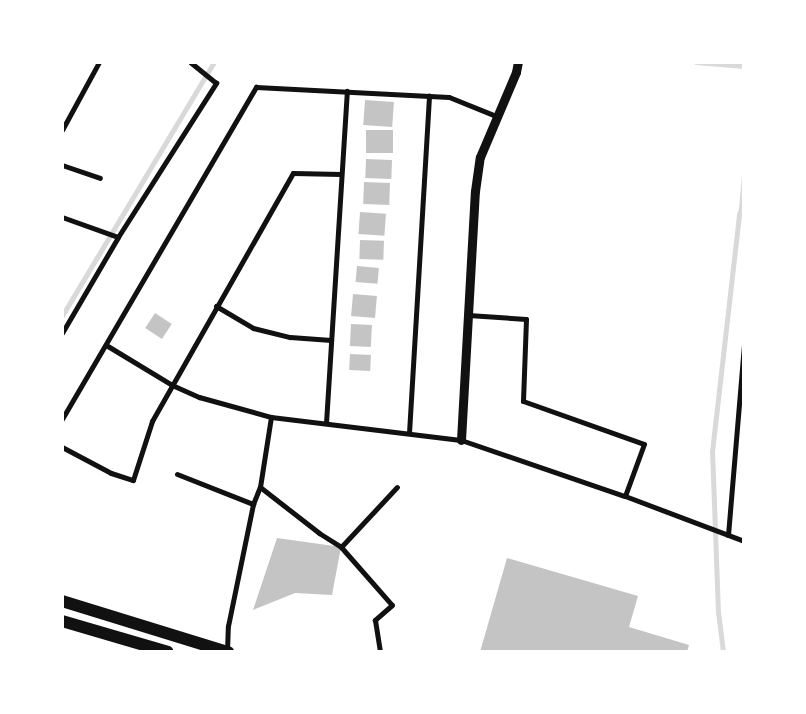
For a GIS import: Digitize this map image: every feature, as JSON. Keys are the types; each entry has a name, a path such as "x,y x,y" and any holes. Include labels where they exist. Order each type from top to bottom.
{"main road":[{"path":"62,602 227,651"},
{"path":"62,620 168,652"}],"street":[{"path":"62,130 99,62"},
{"path":"62,333 118,237 216,83 190,62"},
{"path":"461,440 475,191 480,158 516,72 518,62"},
{"path":"62,419 256,87 449,97 496,116"},
{"path":"326,423 347,91"},
{"path":"409,433 428,96"},
{"path":"62,165 100,178"},
{"path":"62,447 111,473 132,480 152,420 293,173 341,174"},
{"path":"62,217 118,237"},
{"path":"216,306 260,330 290,337 331,340"},
{"path":"468,315 526,319 523,401 644,444 626,496"},
{"path":"106,345 172,384 199,397 271,418 461,440 626,496 744,541"},
{"path":"728,535 744,346"},
{"path":"227,651 228,626 253,504 260,487 271,418"},
{"path":"177,474 253,504"},
{"path":"260,487 318,533 341,547 392,605 375,620 380,652"},
{"path":"341,547 397,487"}],"building":[{"path":"365,100 394,102 392,127 363,125"},
{"path":"366,130 393,130 393,153 366,153"},
{"path":"366,159 392,160 391,179 365,178"},
{"path":"364,182 390,183 389,205 363,204"},
{"path":"360,212 386,214 384,236 358,234"},
{"path":"360,240 384,241 383,260 359,259"},
{"path":"357,266 379,268 378,284 356,282"},
{"path":"353,294 377,296 375,318 351,316"},
{"path":"155,313 172,324 162,339 145,328"},
{"path":"351,324 372,325 371,347 350,346"},
{"path":"350,354 371,355 370,371 349,370"},
{"path":"277,538 341,547 332,595 295,593 253,610"},
{"path":"507,558 638,596 629,627 689,645 687,652 480,652"}],"waterway":[{"path":"62,316 214,62"},
{"path":"696,62 744,66"},
{"path":"723,652 718,613 712,452 744,172"}]}
